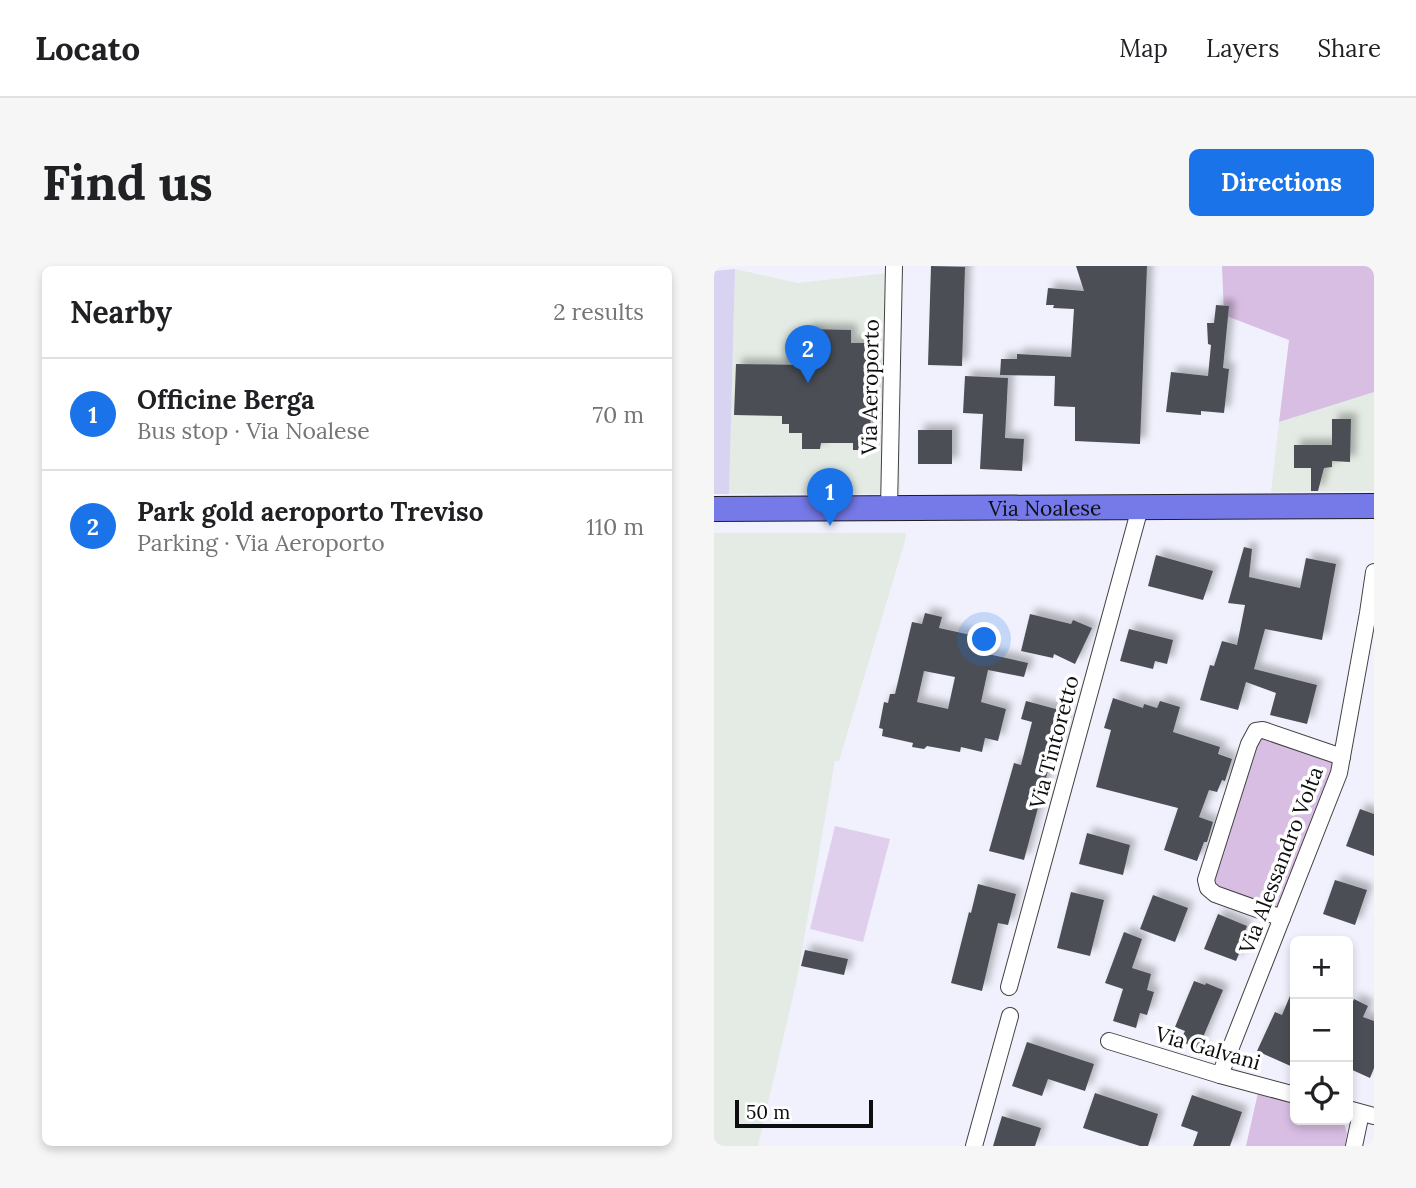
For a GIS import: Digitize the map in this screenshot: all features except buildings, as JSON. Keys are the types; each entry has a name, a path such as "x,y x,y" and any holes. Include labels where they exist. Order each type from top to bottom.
{"main road":[{"name":"Via Noalese","path":"714,509 1374,506"}],"street":[{"name":"Via Aeroporto","path":"889,508 894,266"},
{"name":"Via Tintoretto","path":"1009,987 1140,508"},
{"name":"Via Alessandro Volta","path":"1220,1074 1339,773 1374,572"},
{"path":"1282,918 1215,894 1208,888 1206,880 1249,744 1256,731 1263,730 1342,757"},
{"path":"974,1146 1010,1016"},
{"name":"Via Galvani","path":"1109,1041 1290,1094"},
{"path":"1354,1146 1361,1112"}],"shaded area":[{"path":"1222,266 1374,266 1374,392 1279,422 1289,340 1224,315"},
{"path":"735,269 798,283 898,272 900,494 729,494"},
{"path":"735,269 729,494 714,494 714,271"},
{"path":"1374,391 1374,491 1271,492 1279,422"},
{"path":"714,533 906,533 839,761 835,761 797,979 758,1146 714,1146"},
{"path":"1265,734 1336,761 1279,913 1216,888 1213,880 1259,741"},
{"path":"835,826 890,839 863,942 810,929"},
{"path":"1259,1088 1290,1099 1290,1125 1345,1125 1347,1133 1345,1146 1246,1146"}],"place":[{"name":"Park gold aeroporto Treviso","path":"808,383"},
{"name":"Officine Berga","path":"830,526"}]}
